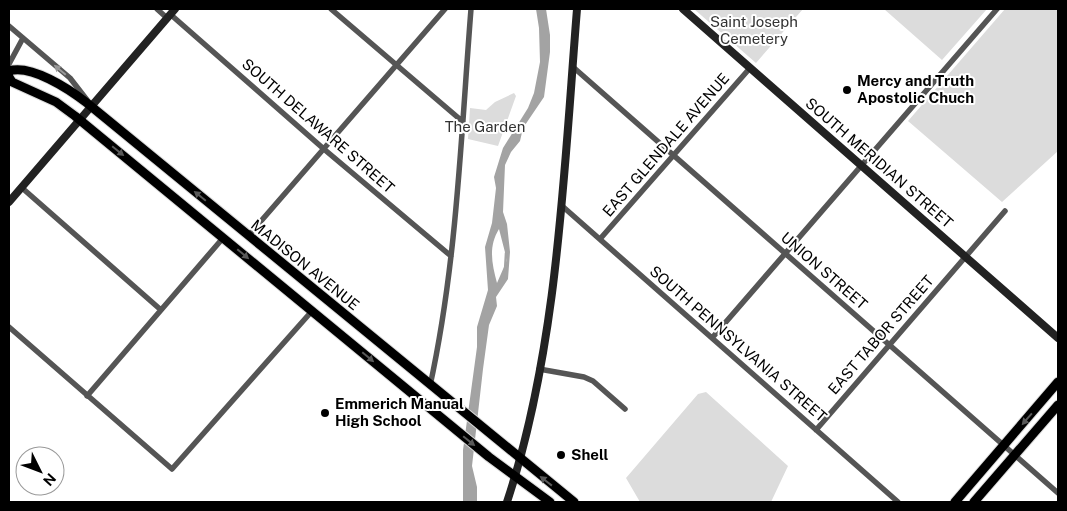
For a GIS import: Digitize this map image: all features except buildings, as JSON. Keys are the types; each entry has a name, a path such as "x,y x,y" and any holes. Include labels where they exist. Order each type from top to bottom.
{"main road":[{"name":"MADISON AVENUE","path":"9,71 18,68 53,81 91,106 519,459 574,502"},
{"name":"MADISON AVENUE","path":"9,77 12,82 56,102 80,120 488,457 515,474 550,502"},
{"path":"955,502 1058,382"},
{"path":"974,502 1058,405"}],"street":[{"name":"SOUTH DELAWARE STREET","path":"157,9 171,13 325,150 451,256"},
{"path":"331,9 462,121"},
{"path":"248,236 325,150 445,9"},
{"path":"430,386 442,322 451,256 471,9"},
{"name":"SOUTH MERIDIAN STREET","path":"683,9 1058,338"},
{"path":"712,338 997,9"},
{"path":"507,502 519,459 539,369 554,272 577,10"},
{"path":"9,202 171,13"},
{"path":"9,26 70,78 91,106"},
{"path":"9,64 23,38"},
{"name":"UNION STREET","path":"572,67 1058,493"},
{"name":"EAST GLENDALE AVENUE","path":"600,239 750,68"},
{"path":"21,188 161,310"},
{"name":"SOUTH PENNSYLVANIA STREET","path":"561,205 898,502"},
{"name":"EAST TABOR STREET","path":"816,430 1005,211"},
{"path":"87,396 224,238"},
{"path":"9,328 172,469 312,311"},
{"path":"539,369 588,379 625,409"}],"green space":[{"name":"Saint Joseph Cemetery","path":"694,9 803,9 756,63"},
{"path":"884,9 987,9 942,60"},
{"path":"1005,9 1058,9 1058,151 1002,202 908,121"},
{"name":"The Garden","path":"514,93 516,96 498,146 468,139 470,108 486,110 495,102"},
{"path":"706,392 788,466 771,502 640,502 626,478 698,394"}],"shaded area":[{"path":"536,9 546,9 550,35 550,52 544,97 523,128 520,141 511,152 505,165 503,212 507,224 510,252 508,279 496,297 497,306 489,325 472,466 477,487 477,502 463,502 463,450 477,347 477,327 488,290 485,247 492,223 496,188 494,177 503,148 528,108 534,93 540,62 539,28","holes":["499,229 507,260 497,283 492,249"]}],"waterway":[{"path":"505,270 506,253"}],"place":[{"name":"Mercy and Truth Apostolic Chuch","path":"847,90"},
{"name":"Emmerich Manual High School","path":"325,413"},
{"name":"Shell","path":"561,455"}]}
